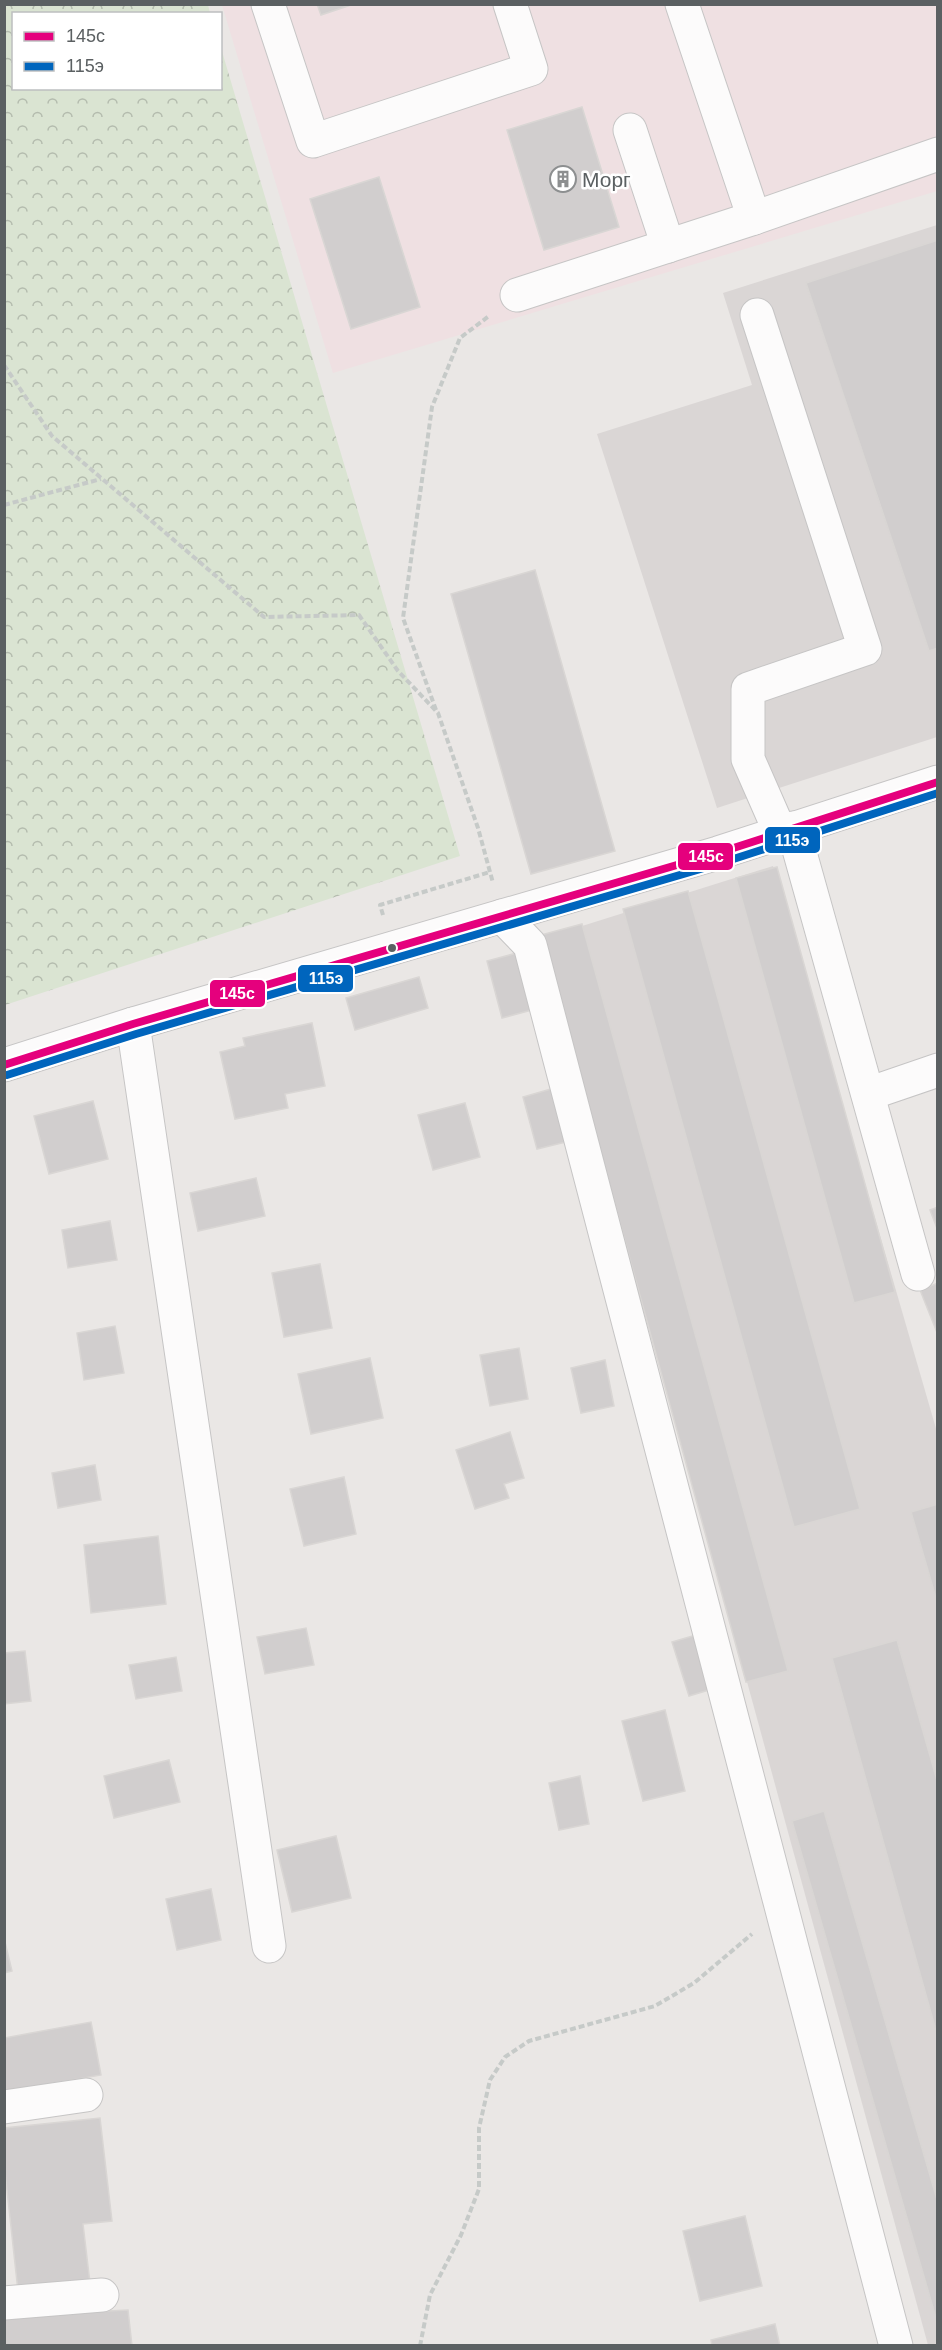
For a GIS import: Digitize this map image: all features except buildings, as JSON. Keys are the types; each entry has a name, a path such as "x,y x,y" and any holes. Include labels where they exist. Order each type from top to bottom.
{"street":[{"path":"268,4 313,141 531,69 510,4"},
{"path":"682,4 754,218"},
{"path":"630,130 668,246"},
{"path":"517,295 754,218 938,154"},
{"path":"757,315 865,649 748,689 748,759 787,830 868,1094 918,1274"},
{"path":"4,1065 134,1024 787,830 938,782"},
{"path":"502,916 530,945 896,2346"},
{"path":"134,1024 269,1946"},
{"path":"868,1094 938,1070"},
{"path":"4,2107 86,2095"},
{"path":"4,2302 102,2295"}],"path":[{"path":"502,916 478,828 403,618 432,407 460,338 517,295"},
{"path":"4,365 52,436 264,617 359,615 398,671 438,713"},
{"path":"4,505 102,479"},
{"path":"380,905 490,872"},
{"path":"420,2346 430,2295 461,2235 478,2189 479,2128 490,2080 505,2057 529,2041 655,2006 694,1983 761,1926 781,1900"}],"shaded area":[{"path":"222,5 937,5 937,191 333,373"},
{"path":"937,225 937,737 717,808 597,434 752,385 723,293"},
{"path":"773,866 937,1432 937,2345 928,2345 544,938"}],"green space":[{"path":"4,5 208,5 210,12 12,12 12,90 222,90 222,51 460,856 5,1005"}],"transit line":[{"name":"145с","path":"4,1065 133,1024 718,853 938,782"},
{"name":"115э","path":"7,1075 136,1034 721,863 938,793"}],"place":[{"name":"Морг","path":"563,179"}]}
